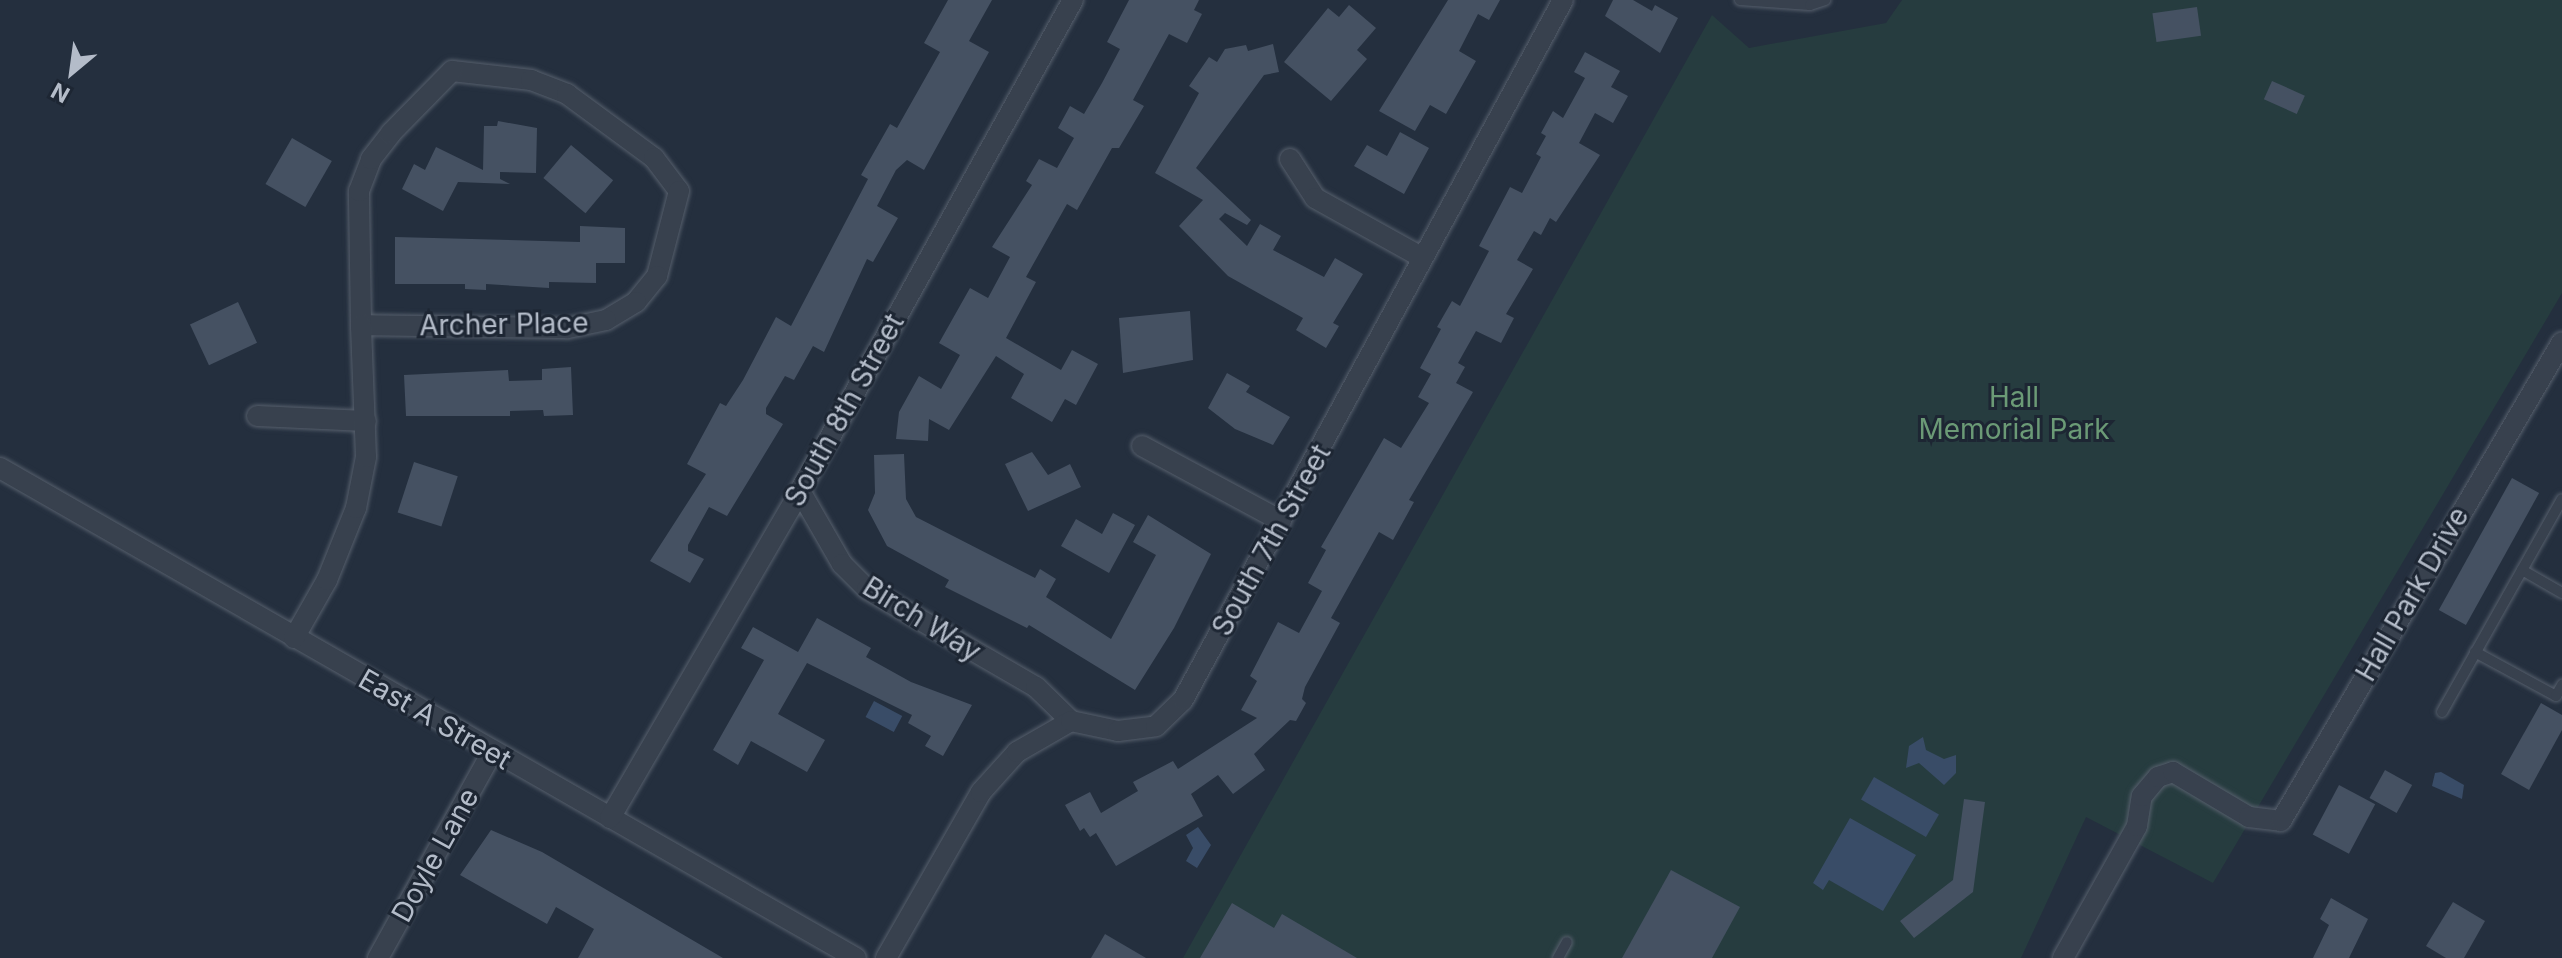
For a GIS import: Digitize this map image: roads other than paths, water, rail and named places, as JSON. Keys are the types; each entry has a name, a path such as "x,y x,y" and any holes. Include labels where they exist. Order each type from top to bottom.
{"street":[{"name":"South 8th Street","path":"610,818 800,491 1073,0"},
{"name":"South 7th Street","path":"1071,721 1141,730 1171,715 1281,521 1421,257 1563,0"},
{"name":"Archer Place","path":"294,638 327,580 356,508 366,457 361,325 359,191 384,141 452,71 495,73 567,94 632,138 679,191 657,276 636,302 606,320 567,328 361,325"},
{"path":"1290,159 1315,198 1421,257"},
{"name":"Hall Park Drive","path":"2063,958 2137,826 2142,796 2158,777 2173,772 2249,817 2281,821 2561,340"},
{"path":"257,416 366,421"},
{"path":"1142,446 1281,521"},
{"name":"East A Street","path":"7,472 856,958"},
{"name":"Birch Way","path":"800,491 842,564 867,589 1036,687 1071,721"},
{"path":"886,958 981,792 1017,752 1071,721"},
{"name":"Doyle Lane","path":"378,958 492,752"}],"lane":[{"path":"1740,0 1810,5 1825,0"},
{"path":"2442,712 2562,499"},
{"path":"2522,570 2562,593"},
{"path":"2475,652 2556,696 2562,685"},
{"path":"1558,958 1567,942"}],"water":[{"path":"874,701 902,716 894,732 866,717"},
{"path":"1923,737 1926,750 1944,759 1956,755 1956,773 1944,785 1919,763 1906,768 1909,746"},
{"path":"2441,772 2464,785 2462,799 2432,786 2435,773"},
{"path":"1874,777 1939,814 1926,837 1861,800"},
{"path":"1850,818 1916,855 1883,911 1829,880 1823,890 1813,883"},
{"path":"1198,827 1211,845 1197,868 1186,861 1193,848 1186,835"}],"park label":[{"name":"Hall Memorial Park","path":"2014,413"}]}
